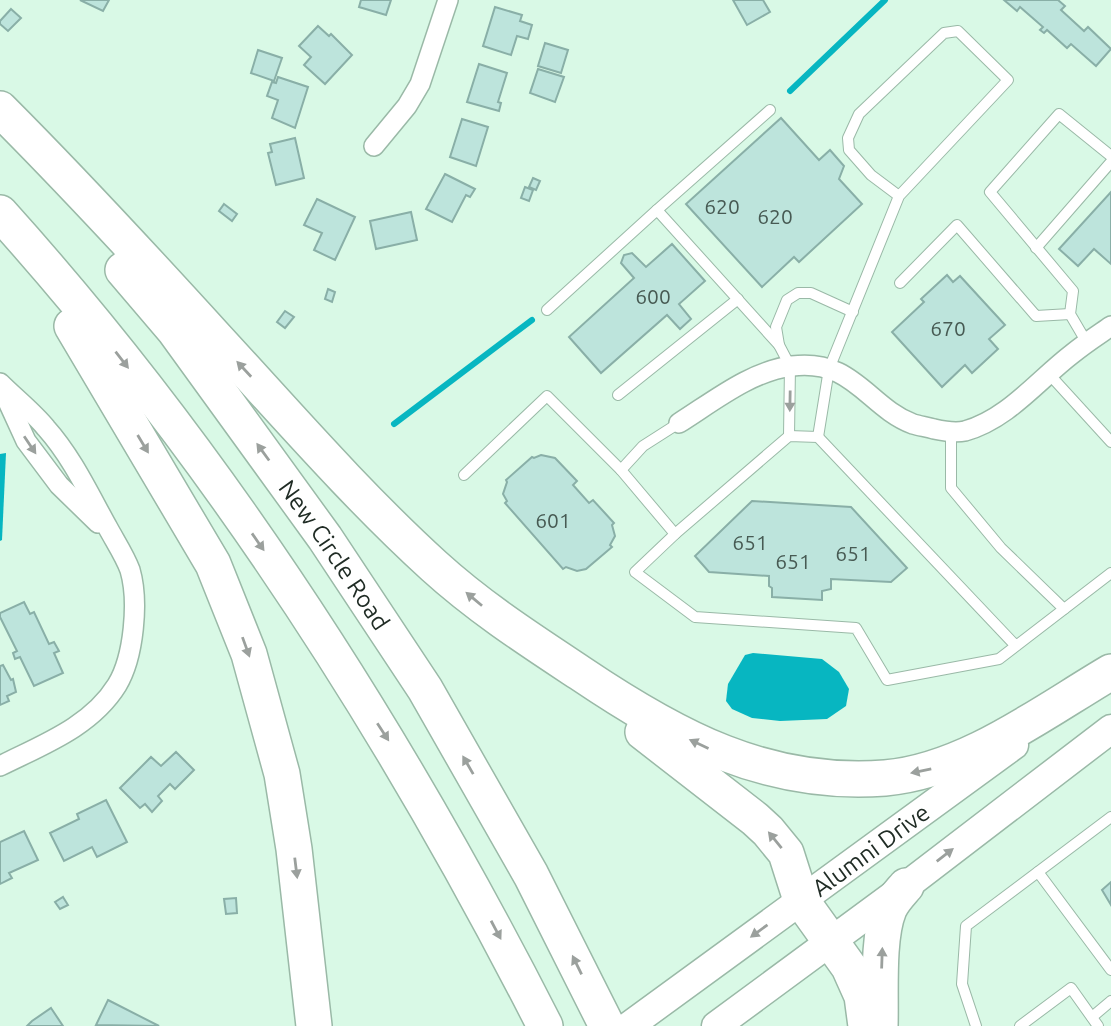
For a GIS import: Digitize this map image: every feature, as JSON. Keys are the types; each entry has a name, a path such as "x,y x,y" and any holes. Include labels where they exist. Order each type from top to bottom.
{"highway":[{"path":"0,108 75,184 389,524 435,568 490,613 674,732 711,749 800,775 846,779 887,778 934,768 968,755 1111,673"},
{"name":"New Circle Road","path":"0,128 62,196 175,331 326,538 425,689 531,875 607,1026"},
{"path":"0,213 122,359 211,474 291,587 390,742 496,930 545,1026"},
{"path":"0,223 73,327 190,522 213,564 236,620 249,654 282,774 294,849 314,1026"},
{"path":"529,639 768,831 786,853 801,900 849,967 862,996 866,1026"},
{"path":"880,1026 882,941 885,923 894,900 906,886"}],"main road":[{"name":"Alumni Drive","path":"629,1026 1111,673"},
{"name":"Alumni Drive","path":"716,1026 906,886 1111,729"}],"street":[{"path":"374,146 407,106 420,84 448,0"},
{"path":"679,423 756,377 790,366 809,365 829,369 852,379 893,412 912,423 962,432 1005,411 1111,326"},
{"path":"0,384 26,441 58,485 112,536 129,568 135,594 135,618 118,684 83,721 62,736 0,766"}],"lane":[{"path":"818,437 829,369 899,196 1009,80 958,31 944,33 859,114 848,138 849,150 871,175 899,196"},
{"path":"547,310 770,110"},
{"path":"1087,343 1070,313 1073,291 989,192 1059,114 1111,156"},
{"path":"1036,248 1111,162"},
{"path":"657,210 779,345 790,366 789,436"},
{"path":"900,283 957,225 1036,316 1070,313"},
{"path":"779,345 776,327 780,314 787,300 798,293 811,292 853,312"},
{"path":"618,395 738,299"},
{"path":"1049,374 1111,442"},
{"path":"464,475 547,396 621,470 675,534"},
{"path":"621,470 643,446 679,423"},
{"path":"951,431 951,488 1001,548 1064,609"},
{"path":"1016,646 818,437 789,436 635,572 695,617 856,628 887,680 999,659 1016,646 1064,609 1111,573"},
{"path":"976,1026 962,984 966,926 1111,817"},
{"path":"1038,872 1111,970"},
{"path":"1020,1026 1071,988 1095,1022 1111,1001"}],"water":[{"path":"6,453 2,540 0,541 0,454"},
{"path":"753,653 822,659 839,672 849,689 846,706 827,719 780,721 752,718 732,709 726,701 728,684 745,655"}],"building":[{"path":"80,0 109,0 103,11"},
{"path":"361,0 391,0 386,15 359,7"},
{"path":"733,0 763,0 770,12 747,25"},
{"path":"1004,0 1058,0 1065,6 1061,10 1084,31 1088,27 1111,49 1096,66 1071,44 1067,48 1047,30 1044,33 1040,30 1043,27 1020,7 1017,11"},
{"path":"495,7 522,15 520,21 532,25 528,39 517,36 511,55 483,46"},
{"path":"11,9 21,18 8,31 0,21"},
{"path":"318,26 329,36 331,34 352,55 325,84 304,65 311,57 299,46"},
{"path":"545,43 568,50 561,73 538,66"},
{"path":"258,50 282,58 274,81 251,73"},
{"path":"479,64 507,73 498,102 501,103 499,111 467,102"},
{"path":"538,69 564,77 555,102 530,93"},
{"path":"278,77 308,87 295,128 272,118 278,100 267,96 272,82 276,83"},
{"path":"781,118 819,160 830,150 844,166 839,179 862,204 799,262 794,257 762,287 686,204"},
{"path":"462,119 488,127 476,166 450,157"},
{"path":"295,138 304,178 276,185 268,153 272,152 270,144"},
{"path":"445,174 475,189 470,197 466,195 452,222 426,209"},
{"path":"533,178 540,181 536,190 529,187"},
{"path":"525,187 533,190 529,201 521,198"},
{"path":"1111,192 1111,264 1094,249 1078,266 1059,249"},
{"path":"317,199 355,217 335,260 314,250 322,233 304,225"},
{"path":"224,204 237,214 232,221 219,211"},
{"path":"411,212 417,240 376,249 370,221"},
{"path":"672,244 705,281 679,304 691,319 680,329 667,315 601,373 569,337 634,278 621,263 624,255 632,253 646,267"},
{"path":"947,275 953,282 960,276 1005,325 989,339 998,349 972,373 965,365 942,387 892,332 924,302 921,299"},
{"path":"328,289 335,292 332,302 325,299"},
{"path":"285,311 294,317 285,328 277,322"},
{"path":"541,455 555,458 577,481 573,485 589,503 593,500 614,523 612,525 615,536 610,545 612,547 586,569 563,569 505,503 507,501 503,494 506,480 532,457"},
{"path":"752,501 851,507 907,568 891,582 831,579 831,589 822,591 822,600 772,597 769,576 709,572 695,556"},
{"path":"24,602 30,614 34,612 49,644 54,642 59,651 54,653 63,673 34,686 20,657 15,659 13,653 17,651 0,617 0,613"},
{"path":"3,665 11,680 13,679 16,692 7,696 9,701 0,705 0,666"},
{"path":"176,752 194,770 175,789 170,784 158,796 162,801 152,812 145,804 140,808 120,788 151,757 161,766"},
{"path":"106,800 127,842 97,857 92,847 64,861 50,833 79,819 77,814"},
{"path":"24,831 38,860 9,873 12,878 0,884 0,842"},
{"path":"1111,882 1111,905 1102,890"},
{"path":"63,897 68,905 60,909 55,902"},
{"path":"236,898 237,913 226,914 224,899"},
{"path":"108,1000 159,1026 96,1025"},
{"path":"51,1008 63,1026 27,1026 32,1021"}],"waterway":[{"path":"790,91 885,0"},
{"path":"394,424 532,320"}]}
